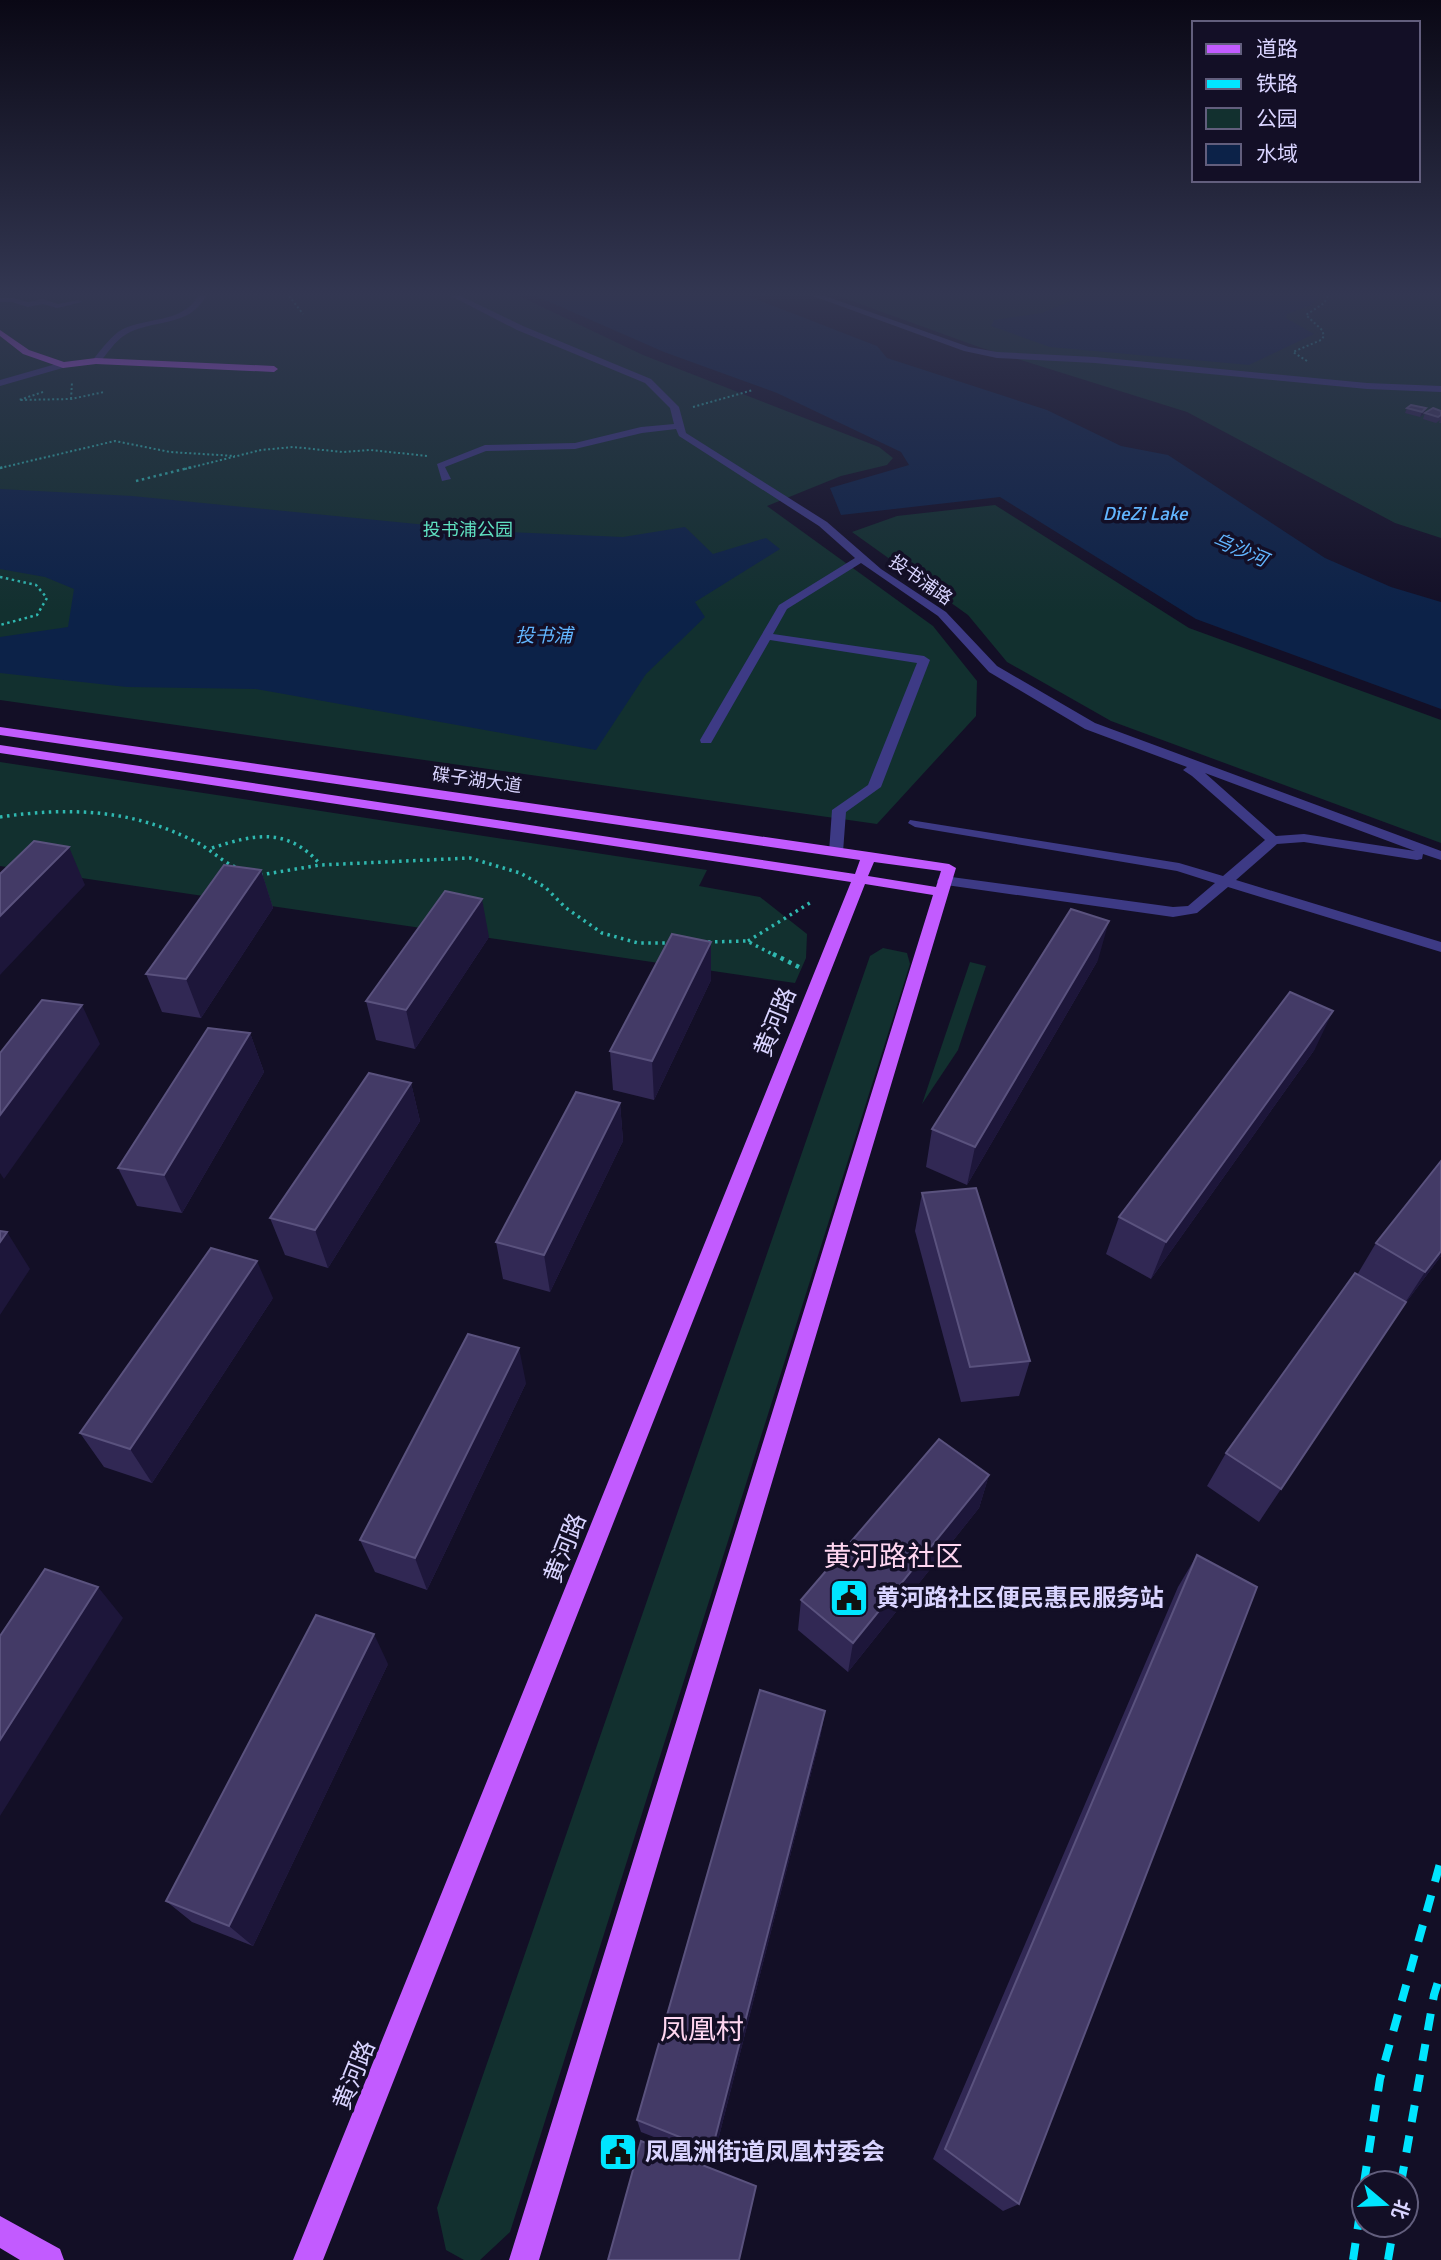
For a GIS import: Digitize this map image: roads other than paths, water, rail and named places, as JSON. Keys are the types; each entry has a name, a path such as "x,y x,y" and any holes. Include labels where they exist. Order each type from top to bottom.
{"main road":[{"name":"碟子湖大道","path":"0,732 869,856 945,880"},
{"name":"碟子湖大道","path":"0,749 860,879 945,880"},
{"name":"黄河路","path":"309,2260 869,856"},
{"path":"524,2260 945,880"},
{"path":"0,2231 49,2260"}],"street":[{"name":"投书浦路","path":"668,401 674,407 682,434 823,524 862,558 942,614 993,668 1090,726 1441,858"},
{"path":"446,479 440,466 485,448 575,446 613,439 641,430 680,426"},
{"path":"706,740 783,607 862,558"},
{"path":"765,636 924,660 874,787 839,810 836,852"},
{"path":"1090,726 1197,773 1273,840"},
{"path":"915,823 1180,867 1441,947"},
{"path":"945,880 1173,912 1192,909 1273,840 1304,838 1441,858"}],"water":[{"name":"DieZi Lake","path":"795,401 1021,401 1047,410 1121,446 1168,455 1325,558 1391,587 1441,602 1441,709 1196,619 1000,497 841,515 830,488 909,465 901,452"},
{"name":"投书浦","path":"0,489 132,496 488,531 623,537 685,527 713,554 766,538 780,549 695,602 705,617 646,674 596,750 256,689 127,687 0,673 0,637 68,627 74,589 45,577 0,569"}],"railway":[{"path":"1366,2169 1380,2079 1441,1860"},
{"path":"1403,2169 1434,1995 1441,1972"},
{"path":"1353,2260 1356,2239"},
{"path":"1388,2260 1392,2239"}],"place":[{"name":"黄河路社区便民惠民服务站","path":"849,1598"},
{"name":"凤凰洲街道凤凰村委会","path":"618,2152"}],"district":[{"name":"黄河路社区","path":"893,1557"},
{"name":"凤凰村","path":"702,2030"}],"park label":[{"name":"投书浦公园","path":"468,530"}],"water label":[{"name":"乌沙河","path":"1240,550"}]}
